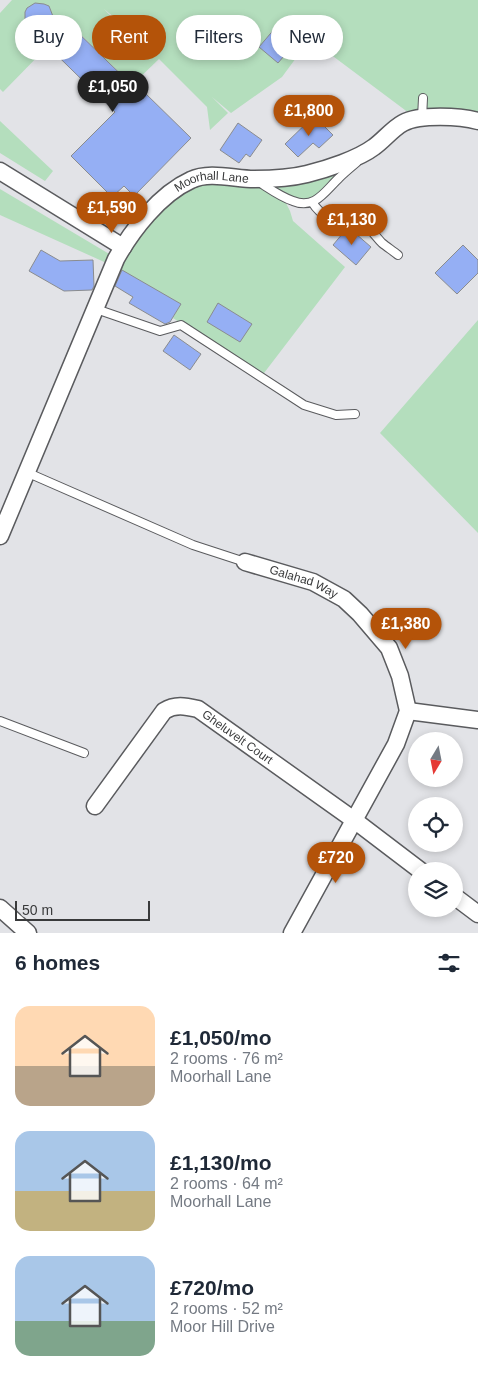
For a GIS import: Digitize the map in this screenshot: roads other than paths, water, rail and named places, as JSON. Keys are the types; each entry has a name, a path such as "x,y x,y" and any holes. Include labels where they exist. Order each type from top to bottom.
{"street":[{"name":"Moorhall Lane","path":"0,536 116,258 144,218 162,200 192,179 203,176 254,179 284,178 306,175 333,167 373,148 402,123 410,120 454,118 478,121"},
{"path":"0,171 122,247"},
{"name":"Galahad Way","path":"245,562 313,582 344,599 360,614 389,648 400,676 408,711"},
{"name":"Gheluvelt Court","path":"95,806 164,711 171,707 183,706 198,709 410,862"},
{"path":"292,933 396,744 408,711 478,720"},
{"path":"463,903 478,914"},
{"path":"0,908 28,933"}],"lane":[{"path":"422,119 423,98"},
{"path":"254,179 295,202 312,202 322,197 338,179 373,148"},
{"path":"312,202 318,212 328,218 362,224 398,255"},
{"path":"96,309 160,331 181,325 304,405 336,415 355,414"},
{"name":"Galahad Way","path":"26,472 193,545 245,562"},
{"path":"0,721 84,753"}]}
